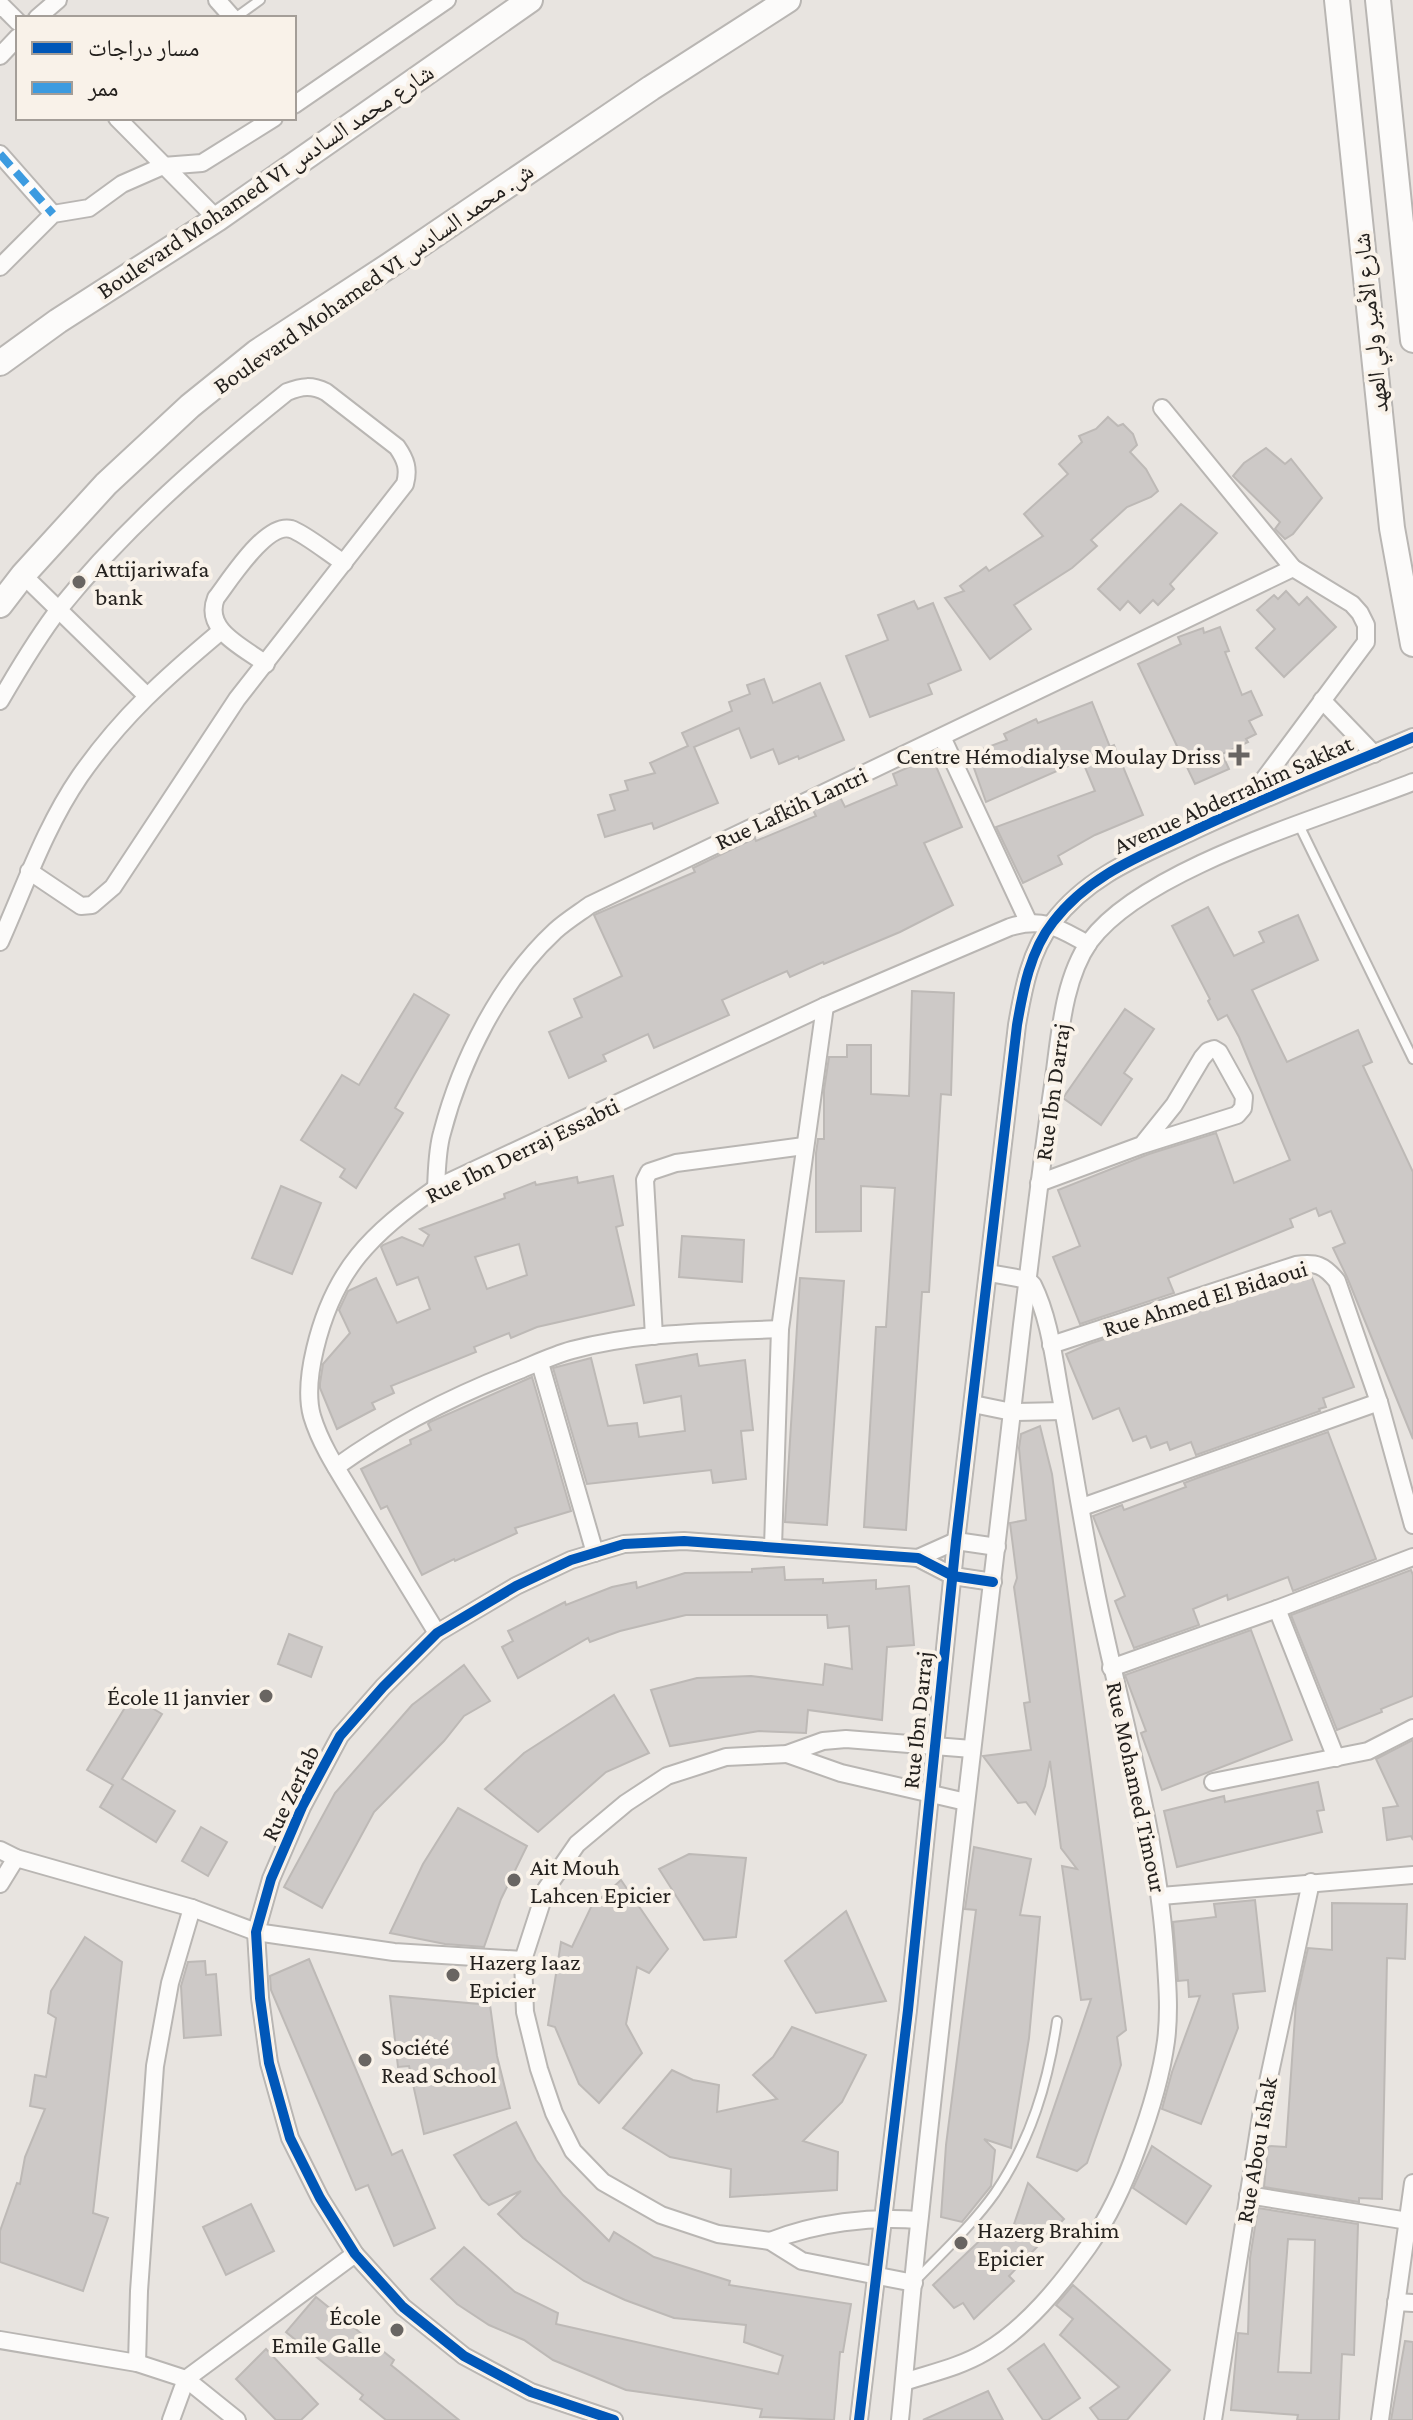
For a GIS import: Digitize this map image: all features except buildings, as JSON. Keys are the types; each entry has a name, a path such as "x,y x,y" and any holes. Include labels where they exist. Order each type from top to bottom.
{"main road":[{"name":"Boulevard Mohamed VI شارع محمد السادس","path":"0,363 58,321 217,219 530,0"},
{"name":"Boulevard Mohamed VI ش. محمد السادس","path":"0,605 23,575 106,484 190,406 257,352 788,0"},
{"name":"شارع الأمير ولي العهد","path":"1337,0 1392,528 1413,644"},
{"name":"شارع الأمير ولي العهد","path":"1378,0 1413,340"}],"street":[{"path":"39,16 58,0"},
{"path":"217,0 232,16"},
{"path":"296,104 447,0"},
{"path":"0,4 16,20"},
{"path":"0,56 16,39"},
{"path":"119,120 217,219"},
{"path":"0,267 53,214 89,208 122,184 163,166 202,163 271,120"},
{"path":"0,154 53,214"},
{"path":"0,701 59,610 126,534 208,456 287,392 299,387 314,387 326,392 397,447 405,458 408,472 405,484 237,699 113,887 92,905 81,906 29,871"},
{"path":"1162,408 1293,568 1352,604 1366,625 1366,642 1243,807"},
{"path":"266,664 221,631 213,620 212,609 216,598 265,537 278,529 291,529 344,563"},
{"name":"Rue Lafkih Lantri","path":"436,1188 441,1135 461,1078 489,1018 519,970 556,930 590,905 1293,568"},
{"path":"23,575 146,695"},
{"path":"0,942 29,871 79,778 146,695 221,631"},
{"path":"1322,700 1374,754"},
{"path":"942,737 1028,921"},
{"name":"Avenue Abderrahim Sakkat","path":"1017,1025 1032,962 1051,924 1093,881 1243,807 1413,737"},
{"path":"1088,944 1127,904 1153,888 1223,855 1413,782"},
{"name":"Rue Ibn Derraj Essabti","path":"437,1633 336,1467 311,1413 309,1374 324,1318 333,1292 357,1255 392,1219 436,1188 825,1006 1010,927 1028,921 1051,924 1088,944"},
{"name":"Rue Ibn Darraj","path":"900,2420 919,2220 1039,1183 1065,1004 1076,967 1088,944"},
{"path":"773,1547 780,1329 825,1006"},
{"name":"Rue Ibn Darraj","path":"859,2420 908,2010 956,1541 1017,1025"},
{"path":"1039,1183 1142,1145 1237,1115 1243,1108 1244,1097 1219,1052 1214,1049 1208,1051 1202,1058 1174,1105 1142,1145"},
{"path":"654,1336 645,1180 649,1172 676,1163 804,1146"},
{"name":"Rue Ahmed El Bidaoui","path":"1051,1345 1296,1265 1315,1262 1326,1268 1337,1281 1379,1402 1413,1525"},
{"path":"989,1273 1028,1280"},
{"name":"Rue Mohamed Timour","path":"904,2382 950,2368 984,2352 1009,2335 1048,2298 1101,2228 1130,2169 1158,2087 1167,2040 1169,2004 1161,1896 1144,1798 1111,1668 1051,1345 1037,1293 1028,1280"},
{"path":"336,1467 368,1444 433,1407 572,1350 654,1336 780,1329"},
{"path":"540,1363 595,1553"},
{"path":"1082,1507 1379,1402"},
{"path":"973,1404 1012,1412 1063,1411"},
{"name":"Rue ZerIab","path":"614,2420 531,2392 464,2356 403,2307 355,2254 320,2198 290,2138 269,2063 260,1998 256,1932 277,1864 302,1807 340,1736 437,1633 516,1586 571,1560 624,1544 684,1541 918,1558 953,1576 993,1582"},
{"path":"956,1541 997,1547"},
{"name":"Rue ZerIab","path":"918,1558 956,1541"},
{"path":"1111,1668 1413,1557"},
{"path":"1277,1609 1336,1758"},
{"path":"1213,1782 1368,1751 1413,1728"},
{"path":"914,2283 802,2261 770,2241 718,2234 661,2215 603,2182 573,2151 554,2113 525,2012 523,1960 546,1889 577,1844 626,1803 667,1776 726,1757 787,1754 823,1741 846,1739 972,1749"},
{"path":"787,1754 841,1773 966,1802"},
{"path":"0,1850 16,1858 192,1908 256,1932 394,1952 523,1960"},
{"path":"0,1884 16,1858"},
{"path":"1161,1896 1413,1875"},
{"name":"Rue Abou Ishak","path":"1213,2420 1262,2110 1311,1882"},
{"path":"137,2363 155,2066 170,1983 192,1908"},
{"path":"1380,2420 1405,2303 1408,2221 1413,2183"},
{"path":"1248,2195 1408,2221"},
{"path":"770,2241 792,2232 882,2217 919,2220"},
{"path":"171,2420 186,2379 355,2254"},
{"path":"0,2340 137,2363 186,2379 237,2420"}],"lane":[{"path":"237,16 260,0"},
{"path":"1299,825 1413,1059"},
{"path":"914,2283 979,2213 1023,2146 1040,2104 1051,2064 1057,2021"}],"marked path":[{"path":"0,154 53,214"}],"cycle path":[{"path":"859,2420 908,2010 956,1541 1017,1025 1029,971 1039,945 1053,922 1082,892 1115,869 1244,808 1413,737"},
{"path":"614,2420 531,2392 464,2356 403,2307 355,2254 320,2198 290,2138 269,2063 260,1998 256,1932 271,1879 302,1807 340,1736 437,1633 516,1586 571,1560 624,1544 684,1541 918,1558 953,1576 993,1582"}],"place":[{"name":"Attijariwafa bank","path":"79,582"},
{"name":"Centre Hémodialyse Moulay Driss","path":"1239,755"},
{"name":"École 11 janvier","path":"266,1696"},
{"name":"Ait Mouh Lahcen Epicier","path":"514,1880"},
{"name":"Hazerg Iaaz Epicier","path":"453,1975"},
{"name":"Société Read School","path":"365,2060"},
{"name":"Hazerg Brahim Epicier","path":"961,2243"},
{"name":"École Emile Galle","path":"397,2330"}]}
